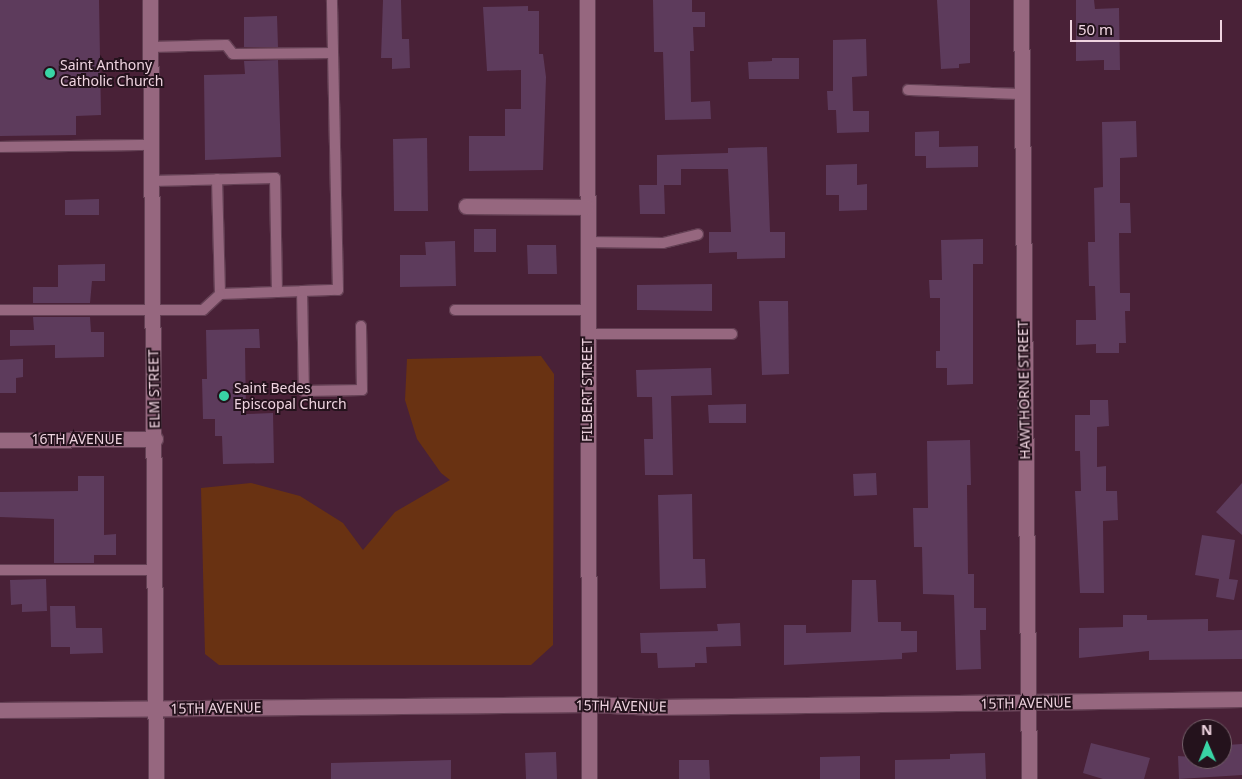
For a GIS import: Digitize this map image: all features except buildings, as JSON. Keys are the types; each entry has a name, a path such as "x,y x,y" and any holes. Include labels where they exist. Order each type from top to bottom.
{"street":[{"name":"ELM STREET","path":"150,0 155,439 156,779"},
{"name":"FILBERT STREET","path":"587,0 586,334 589,779"},
{"name":"HAWTHORNE STREET","path":"1020,0 1029,779"},
{"path":"466,206 586,207"},
{"name":"16TH AVENUE","path":"0,440 155,439"},
{"name":"15TH AVENUE","path":"0,710 588,704 656,707 1242,699"}],"lane":[{"path":"0,310 203,310 220,294 338,290 332,0"},
{"path":"150,47 226,45 233,54 333,53"},
{"path":"908,90 1022,94"},
{"path":"0,146 152,145"},
{"path":"152,181 275,178 277,292"},
{"path":"217,180 220,294"},
{"path":"586,242 663,243 698,234"},
{"path":"302,291 304,391 362,390 361,326"},
{"path":"455,310 587,310"},
{"path":"586,334 732,334"},
{"path":"0,570 155,570"}],"shaded area":[{"path":"541,356 554,374 553,645 531,665 219,665 205,654 201,488 251,483 300,496 343,523 363,550 395,512 450,480 441,473 417,439 405,400 407,359"}],"place":[{"name":"Saint Anthony Catholic Church","path":"50,73"},
{"name":"Saint Bedes Episcopal Church","path":"224,396"}]}
